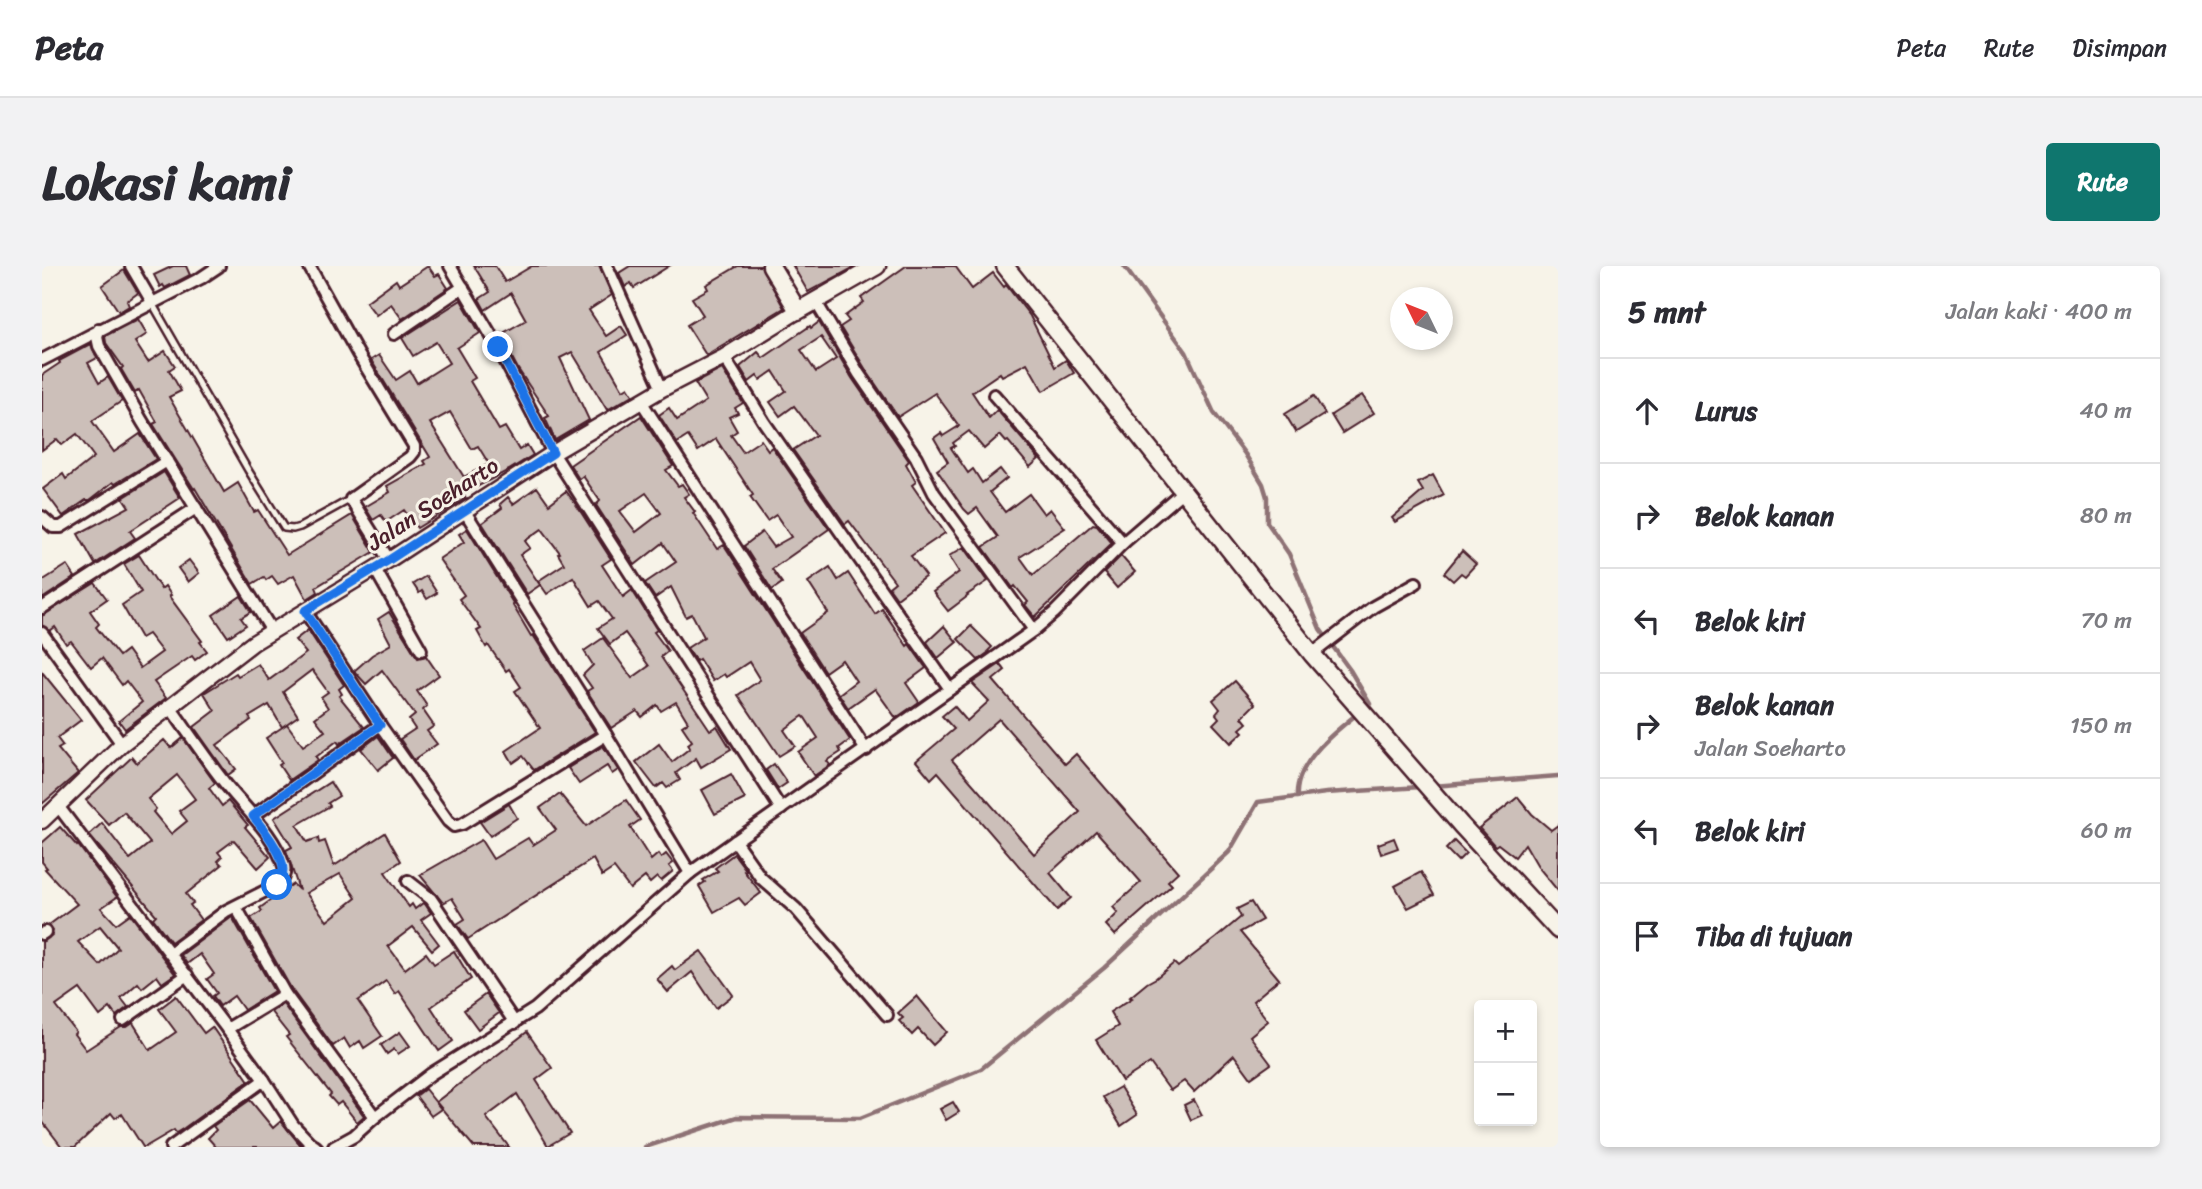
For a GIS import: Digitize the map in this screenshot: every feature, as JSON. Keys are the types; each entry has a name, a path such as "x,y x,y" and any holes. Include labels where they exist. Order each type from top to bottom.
{"main road":[{"path":"771,266 798,312"},
{"name":"Jalan Soeharto","path":"798,312 877,266"},
{"path":"1006,266 1312,654 1461,825 1558,930"}],"street":[{"path":"131,266 152,302"},
{"path":"42,360 201,278 219,266"},
{"path":"309,266 414,446 411,457 351,499 389,560"},
{"path":"450,266 498,347 553,453 781,809"},
{"path":"607,266 662,389"},
{"path":"394,334 463,287"},
{"path":"816,302 859,374 916,457 934,493 1034,630"},
{"name":"Jalan Soeharto","path":"42,821 122,744 253,643 375,569 553,453 798,312"},
{"path":"99,329 97,337 100,346 272,631"},
{"path":"724,357 764,422 950,689"},
{"path":"993,395 1123,542"},
{"path":"641,401 866,750"},
{"path":"42,517 53,527 61,527 167,461"},
{"path":"334,1147 354,1136 431,1074 535,1009 690,873 1034,630 1123,542 1182,492"},
{"path":"42,608 196,508"},
{"path":"464,510 690,873"},
{"path":"375,569 421,650"},
{"path":"1312,654 1373,607 1416,583"},
{"path":"305,611 380,725 454,826 462,824 531,783 606,735"},
{"path":"42,633 122,744"},
{"path":"170,707 224,783 253,816 273,845 285,873 277,885 226,911 170,953"},
{"path":"253,816 380,725"},
{"path":"58,806 227,1029 293,1125 316,1147"},
{"path":"735,841 761,878 796,909 887,1015"},
{"path":"408,881 431,899 514,1023"},
{"path":"236,908 285,995 375,1117"},
{"path":"123,1020 187,975"},
{"path":"227,1029 285,995"},
{"path":"171,1147 264,1080"}],"lane":[{"path":"152,302 284,528 300,527 351,499"}],"building":[{"path":"173,266 186,266 190,275 165,288 163,285 160,287 154,275"},
{"path":"428,266 435,276 439,274 448,288 402,319 391,304 376,315 366,302 396,280 399,285"},
{"path":"474,266 495,266 505,282 532,266 599,266 612,295 589,310 606,336 621,326 627,335 601,352 623,390 628,387 633,395 607,410 572,352 560,358 589,420 555,440 545,418 549,416 518,369 500,335 526,320 511,293 485,310 479,299 490,292"},
{"path":"630,266 669,266 634,288 631,283 625,287 619,273"},
{"path":"738,266 761,266 784,308 706,355 687,325 703,315 692,298 708,289 706,285"},
{"path":"793,266 852,266 853,268 808,292"},
{"path":"906,266 955,266 972,289 993,273 1030,316 1055,367 1066,360 1074,373 1043,391 1027,363 1002,376 1000,373 972,392 989,418 997,410 1039,459 1030,467 1000,435 984,449 969,431 953,443 955,446 951,448 968,473 973,469 982,483 1000,469 1007,478 990,492 1005,512 1029,494 1044,514 1050,509 1065,528 1020,557 1033,575 1093,524 1097,525 1112,543 1035,617 1025,605 1028,602 1015,586 1013,588 983,547 998,537 977,508 969,514 964,509 937,470 948,462 934,438 959,426 935,393 898,417 840,327 849,321 845,316 864,302 861,298"},
{"path":"124,270 138,293 127,301 129,306 119,312 102,286"},
{"path":"461,300 480,333 457,348 475,378 470,381 499,430 505,427 519,450 527,445 533,455 463,494 466,498 417,528 404,510 386,522 381,515 373,520 365,507 390,492 387,486 426,464 424,461 430,457 371,360 379,355 396,380 410,371 417,383 449,363 436,342 413,356 402,338","holes":["450,412 472,449 478,446 489,464 464,477 430,423"]},
{"path":"138,319 147,334 135,342 148,362 165,351 175,366 169,370 181,391 169,397 224,492 238,483 254,512 258,510 287,555 352,515 374,552 316,587 318,592 307,599 294,575 278,584 272,576 252,584 153,424 157,422 139,390 135,393 121,369 123,367 106,343 105,336"},
{"path":"819,322 852,378 909,461 906,464 916,482 912,485 945,533 911,556 926,576 897,598 889,587 895,582 849,521 845,524 793,450 816,435 794,406 780,416 770,402 786,391 773,371 760,380 757,376 749,382 740,367 758,352 763,358 810,326 811,328","holes":["821,337 836,359 816,372 801,350"]},
{"path":"91,344 97,358 88,363 99,383 108,377 122,401 92,421 114,452 140,434 156,459 115,484 113,482 63,516 43,489 63,474 66,479 94,457 77,434 62,445 57,439 42,450 42,375 60,363 59,361"},
{"path":"722,369 743,403 735,408 738,413 729,417 737,431 731,435 743,452 761,440 768,450 772,447 829,529 772,569 782,583 772,590 744,546 762,532 773,547 791,537 776,515 767,521 716,439 698,451 688,436 677,443 659,415 669,408 677,420 706,401 695,383"},
{"path":"1362,395 1374,413 1342,433 1331,415"},
{"path":"1314,396 1325,414 1296,432 1285,414"},
{"path":"641,416 673,466 666,470 678,486 682,484 689,494 684,497 695,512 693,513 717,549 724,545 850,740 839,748 841,752 827,761 830,765 814,776 798,752 818,738 803,716 784,730 795,746 779,756 738,695 760,680 749,662 726,677 724,674 713,681 699,659 696,661 687,648 704,637 692,614 686,617 671,587 655,598 645,583 676,562 663,543 635,565 596,505 600,501 583,476 579,479 570,465","holes":["646,493 661,513 636,532 620,511"]},
{"path":"164,472 180,498 130,531 135,538 95,564 78,534 129,507 123,498"},
{"path":"1433,475 1444,495 1395,522 1392,518 1423,491 1418,483"},
{"path":"537,487 549,504 566,491 611,559 602,565 623,597 632,590 657,630 654,632 668,651 661,657 710,730 717,726 731,749 701,767 696,758 676,773 680,780 667,788 663,783 656,788 636,762 659,744 672,762 690,748 688,744 692,741 682,726 688,722 676,702 661,711 657,705 642,717 637,711 611,728 587,691 592,688 583,675 593,665 584,651 603,638 632,678 649,666 625,633 610,644 598,628 612,619 599,601 591,606 573,577 547,594 538,581 564,564 558,554 560,553 542,529 525,541 530,548 520,555 540,585 527,594 482,523 502,508 500,504 508,497 513,504"},
{"path":"467,529 531,636 533,635 595,732 534,770 523,756 513,763 506,751 540,728 515,691 521,687 509,669 506,671 488,645 486,647 477,631 481,629 459,599 464,595 439,559 464,542 459,534"},
{"path":"964,547 988,581 948,611 933,592 959,572 949,556"},
{"path":"1462,551 1476,564 1465,576 1461,573 1453,581 1444,573"},
{"path":"139,555 161,589 165,586 207,651 195,660 192,656 154,682 166,698 125,729 119,721 142,702 126,681 122,685 102,658 91,667 71,641 66,644 55,627 50,631 42,625 42,616 95,583 107,599 90,611 99,624 96,627 119,656 127,650 140,668 162,652 148,634 141,638 122,605 141,592 124,564"},
{"path":"1121,556 1135,572 1117,588 1104,573"},
{"path":"189,560 199,573 188,582 178,568"},
{"path":"67,565 75,577 42,599 42,581"},
{"path":"830,567 838,580 848,573 875,614 882,609 926,668 906,683 919,702 896,718 875,689 848,708 839,694 856,681 842,660 825,672 800,633 828,613 808,582"},
{"path":"426,576 437,593 427,599 413,584"},
{"path":"241,596 251,612 241,618 246,625 228,637 213,615"},
{"path":"389,612 418,658 426,656 439,675 417,691 427,706 423,710 434,726 427,731 437,744 414,760 400,739 415,729 409,720 415,715 382,670 366,684 354,671 372,655 391,644 378,619"},
{"path":"944,626 957,642 938,658 927,642"},
{"path":"971,626 992,647 978,660 958,639"},
{"path":"308,630 344,685 339,689 342,694 339,696 364,727 339,744 337,741 316,757 318,760 289,780 266,738 287,724 303,746 325,731 315,718 328,708 321,697 328,692 312,670 283,692 298,716 282,727 269,705 249,717 251,720 217,745 236,769 228,775 194,727 215,711 204,693 236,673 238,676 258,664 269,680 306,653 295,640"},
{"path":"1000,664 1005,670 993,680 1065,764 1076,754 1178,872 1168,881 1172,885 1115,935 1106,925 1118,913 1113,907 1141,882 1096,831 1050,873 1071,898 1057,910 938,772 931,779 916,761 954,729 942,716 954,706 967,721 989,701 972,683","holes":["999,719 1080,812 1034,854 952,760"]},
{"path":"42,672 81,720 57,738 63,746 58,749 78,773 42,804"},
{"path":"1235,681 1255,704 1242,717 1247,723 1240,729 1243,732 1231,743 1213,724 1219,718 1216,714 1220,709 1213,700"},
{"path":"378,736 393,758 378,770 361,749"},
{"path":"183,738 215,783 209,788 222,806 228,801 270,857 258,868 234,840 218,852 222,857 218,861 222,865 186,894 201,920 171,942 153,918 156,915 89,835 102,823 130,859 150,843 124,812 109,825 86,800 132,757 137,763 164,740 171,748","holes":["177,775 195,799 179,811 187,821 171,834 153,812 156,809 148,799"]},
{"path":"603,746 618,770 612,774 607,766 579,784 568,768"},
{"path":"774,764 787,783 778,789 766,770"},
{"path":"731,774 745,799 715,814 702,790"},
{"path":"330,782 339,796 328,803 330,806 297,825 307,842 318,838 319,843 325,841 334,866 385,833 401,861 385,872 409,907 412,904 415,909 425,904 431,913 421,920 439,944 432,950 413,927 388,946 405,969 426,953 434,964 454,951 471,979 431,1007 453,1041 439,1051 399,991 395,994 386,981 358,1001 382,1036 364,1048 360,1041 350,1048 344,1038 333,1046 292,990 251,918 262,911 260,908 293,884 299,890 286,850 292,847 274,818","holes":["340,874 356,898 327,921 306,893"]},
{"path":"560,794 586,826 626,800 640,820 630,827 651,860 658,854 661,858 666,854 673,863 669,866 673,871 661,881 657,877 650,883 645,877 630,889 614,868 602,876 593,859 468,939 457,924 465,919 452,898 443,903 420,875 481,840 493,859 528,838 533,845 556,830 540,808"},
{"path":"1518,797 1532,814 1551,830 1558,825 1558,891 1539,868 1525,844 1515,857 1498,844 1495,846 1479,828"},
{"path":"509,804 517,818 490,836 480,822"},
{"path":"60,827 78,845 117,897 101,908 116,924 130,914 175,974 162,983 157,976 142,988 138,983 121,998 128,1007 116,1016 110,1008 100,1016 80,989 56,1006 86,1050 121,1027 133,1023 150,1050 176,1032 159,1009 176,996 204,1033 212,1027 249,1081 184,1128 176,1133 174,1130 145,1147 122,1114 115,1118 111,1113 75,1147 62,1147 42,1121 42,942 52,935 53,931 49,925 77,904 45,869 47,868 42,862 42,843","holes":["100,926 118,948 100,965 78,942"]},
{"path":"1394,838 1398,848 1381,854 1378,844"},
{"path":"1454,841 1466,853 1458,861 1446,849"},
{"path":"734,854 761,893 745,905 739,898 714,912 699,886 705,882 703,880 718,871 715,868"},
{"path":"1421,872 1434,895 1408,908 1395,886"},
{"path":"1251,902 1262,920 1240,932 1279,979 1253,1001 1268,1021 1250,1036 1271,1064 1251,1078 1234,1055 1194,1092 1184,1081 1169,1089 1150,1063 1122,1081 1096,1040 1118,1026 1110,1012 1132,998 1130,997 1174,963 1178,967 1216,938 1241,917 1237,909"},
{"path":"232,917 274,991 244,1010 234,996 220,1006 213,996 217,993 207,979 214,974 200,954 187,964 181,955"},
{"path":"701,951 733,995 716,1008 692,972 668,992 657,979 672,966 675,970"},
{"path":"486,994 499,1013 478,1029 464,1010"},
{"path":"917,996 947,1032 933,1045 918,1029 912,1035 899,1021 903,1018 898,1013"},
{"path":"283,1004 364,1116 357,1122 341,1102 337,1105 329,1096 331,1094 286,1037 289,1035 271,1012"},
{"path":"400,1032 410,1046 398,1054 394,1049 387,1054 381,1045"},
{"path":"527,1032 552,1068 536,1080 570,1133 548,1146 517,1094 486,1117 509,1147 474,1147 436,1102"},
{"path":"1120,1087 1137,1115 1121,1126 1103,1097"},
{"path":"425,1089 441,1109 431,1116 416,1096"},
{"path":"250,1100 273,1128 281,1121 302,1147 216,1147 208,1138 216,1130 213,1126"},
{"path":"1194,1100 1202,1115 1191,1120 1184,1105"},
{"path":"953,1102 959,1112 946,1120 940,1109"}],"waterway":[{"path":"1124,266 1186,352 1214,413 1245,454 1263,484 1267,497 1267,522 1289,554 1320,629 1350,670 1370,704 1335,732 1312,757 1298,783 1297,797"},
{"path":"1433,786 1558,776"},
{"path":"645,1147 737,1117 860,1118 981,1069 1104,968 1229,852 1258,802 1326,793 1421,787"}],"route":[{"path":"277,885 285,873 284,866 270,839 253,816 380,725 305,611 389,560 553,453 498,347"}]}
